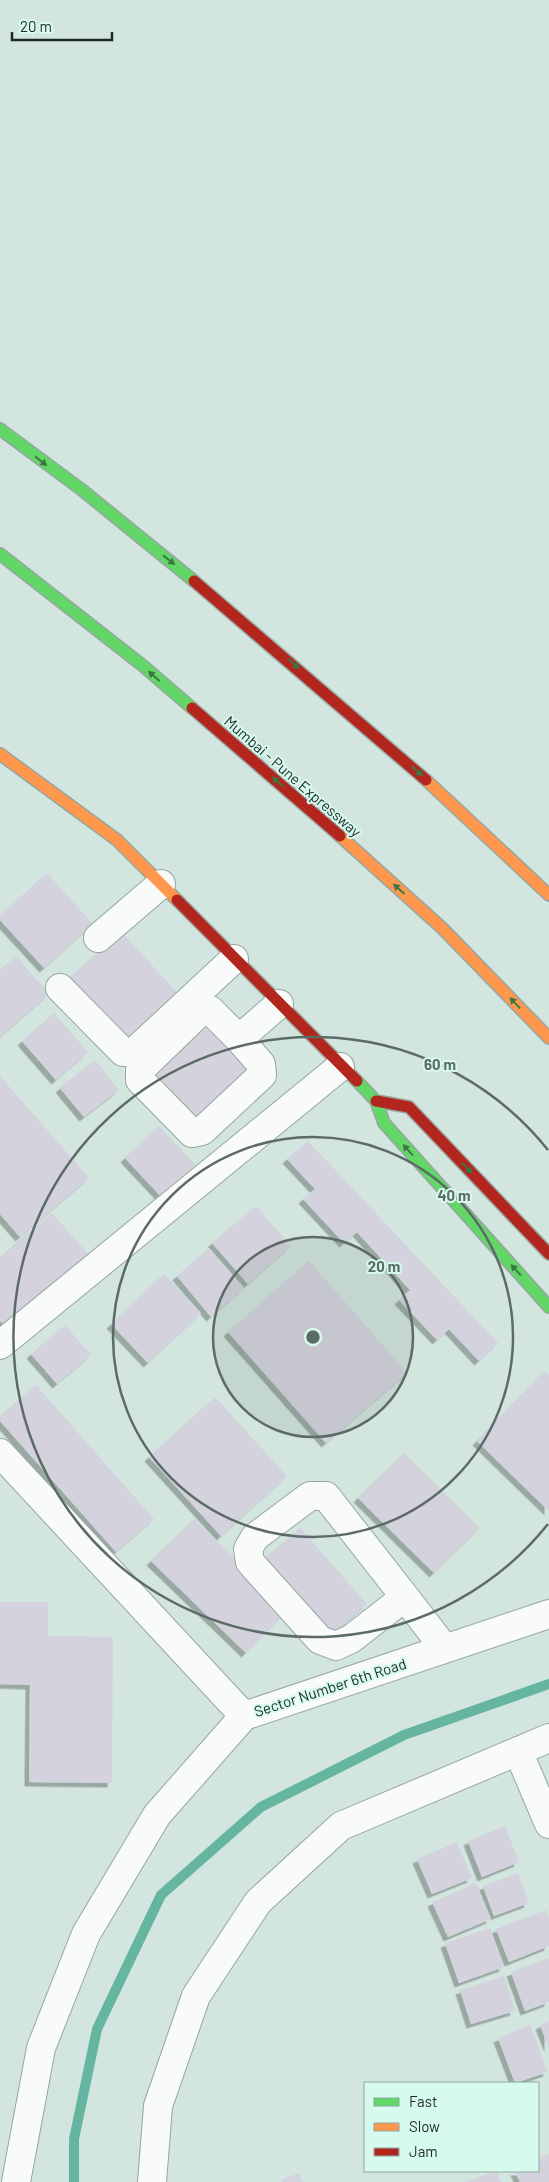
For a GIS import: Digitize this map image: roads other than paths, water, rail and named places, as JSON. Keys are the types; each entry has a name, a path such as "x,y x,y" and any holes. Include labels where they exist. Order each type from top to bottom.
{"main road":[{"path":"1,430 206,588 385,742 511,856 549,895"},
{"name":"Mumbai - Pune Expressway","path":"0,554 142,665 319,817 442,928 549,1038"},
{"path":"0,754 117,840 161,884 376,1101 384,1123 549,1307"},
{"path":"376,1101 409,1107 549,1254"}],"street":[{"path":"98,938 161,884"},
{"path":"60,988 123,1052 134,1052 234,959"},
{"path":"239,1039 279,1004"},
{"path":"210,1010 239,1039 261,1064 262,1075 202,1131 192,1134 140,1080 140,1070 201,1011 210,1010"},
{"path":"0,1345 340,1066"},
{"path":"0,1453 244,1716"},
{"path":"405,1597 351,1639 336,1646 320,1640 250,1562 248,1549 255,1537 310,1496 326,1496 405,1597 445,1649"},
{"name":"Sector Number 6th Road","path":"16,2182 41,2048 86,1934 157,1815 244,1716 549,1614"},
{"path":"152,2182 158,2106 196,1996 258,1902 341,1826 549,1738"},
{"path":"518,1751 549,1824"}],"waterway":[{"path":"74,2182 74,2139 97,2029 161,1895 261,1807 404,1735 549,1684"}]}
